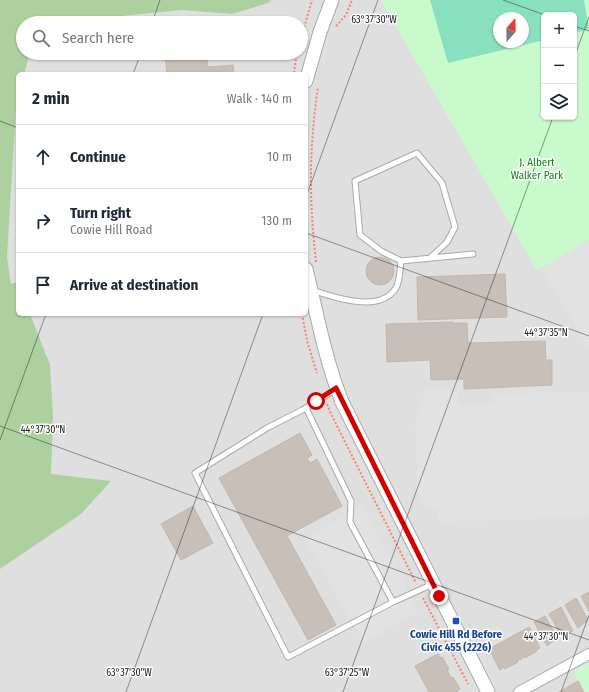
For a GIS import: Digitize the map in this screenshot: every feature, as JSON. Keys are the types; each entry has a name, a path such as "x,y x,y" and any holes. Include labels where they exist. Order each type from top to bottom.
{"street":[{"path":"312,81 320,32 332,0"},
{"path":"312,269 311,290 313,307 336,388 488,692"},
{"path":"519,692 589,654"}],"lane":[{"path":"430,258 447,242 456,227 442,183 417,153 355,181 360,235 381,251 401,261 473,254"},
{"path":"311,290 336,298 362,302 376,301 389,295 396,288 401,261"},
{"path":"336,388 306,408 267,428 195,473 288,657 393,602 433,584"},
{"path":"306,408 351,501 350,522 393,602"}],"path":[{"path":"307,16 312,0"},
{"path":"333,30 346,15 352,0"},
{"path":"294,72 296,60"},
{"path":"312,81 310,168 312,269"}],"shaded area":[{"path":"0,0 381,0 537,270 589,240 589,692 0,692"},
{"path":"589,240 589,349 541,268"},
{"path":"427,386 458,393 459,405 494,403 494,394 589,392 589,517 439,522 438,510 426,508 418,498 415,420"},
{"path":"362,504 419,612 363,643 305,538"}],"green space":[{"path":"0,0 271,0 268,3 232,14 182,10 121,16 16,16 16,60 28,60 25,72 16,72 16,107 7,257 11,284 16,283 16,316 31,316 50,365 53,417 51,474 111,481 81,514 0,569"},
{"name":"J. Albert Walker Park","path":"381,0 589,0 589,240 537,270"},
{"path":"430,0 584,0 589,29 577,32 577,12 541,12 541,41 529,44 529,12 493,12 493,48 511,48 448,63"},
{"path":"589,662 589,692 584,692 573,671"}],"building":[{"path":"166,60 207,60 208,67 233,65 234,72 167,72"},
{"path":"380,257 390,261 394,271 390,281 380,285 370,281 366,271 370,261"},
{"path":"505,274 507,317 418,320 417,277"},
{"path":"453,322 452,323 467,323 468,343 545,341 546,360 552,360 552,385 464,389 464,379 431,380 430,360 387,362 386,324"},
{"path":"300,433 312,455 307,458 310,463 317,459 342,506 287,536 336,625 308,640 219,478"},
{"path":"193,506 213,543 181,560 161,524"},
{"path":"589,592 589,611 581,596"},
{"path":"576,598 588,620 578,628 565,605"},
{"path":"561,607 573,631 561,635 549,614"},
{"path":"545,616 557,638 547,646 534,622"},
{"path":"529,627 540,648 525,658 524,656 521,660 520,659 517,661 518,662 500,670 489,649"},
{"path":"438,654 440,658 442,657 449,669 447,670 451,678 453,677 460,689 457,690 458,692 429,692 415,666"},
{"path":"578,681 584,692 559,692"}],"place":[{"name":"Cowie Hill Rd Before Civic 455 (2226)","path":"456,621"}],"route":[{"path":"316,401 336,388 439,596"}]}
